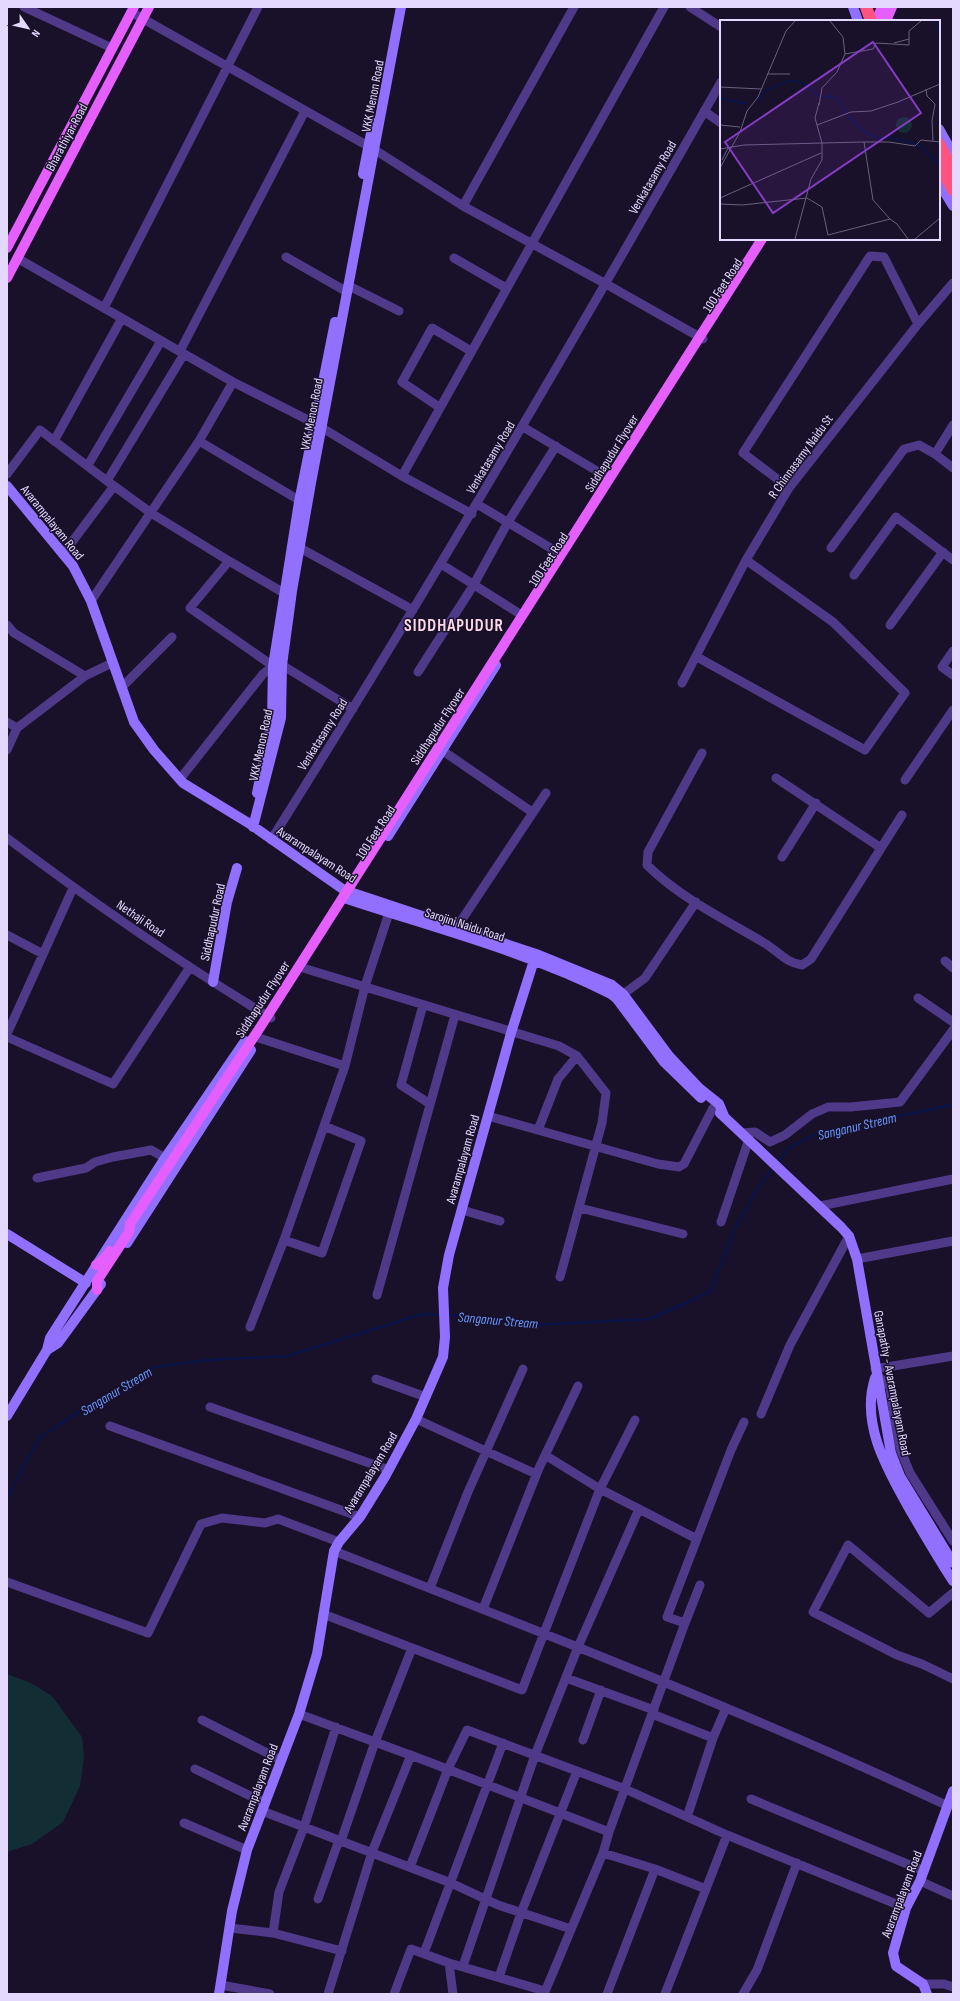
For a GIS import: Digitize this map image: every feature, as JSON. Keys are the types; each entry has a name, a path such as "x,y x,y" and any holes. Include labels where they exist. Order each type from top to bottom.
{"highway":[{"path":"866,7 871,20"},
{"path":"876,7 881,20"},
{"path":"940,146 953,170"},
{"path":"940,167 953,190"}],"main road":[{"name":"Bharathiyar Road","path":"7,278 149,7"},
{"path":"876,20 881,7"},
{"path":"886,20 892,7"},
{"name":"Bharathiyar Road","path":"7,248 133,9"},
{"name":"Siddhapudur Flyover","path":"97,1290 97,1281 130,1224 265,1020 761,240"},
{"name":"Siddhapudur Flyover","path":"96,1265 114,1250"}],"street":[{"path":"24,7 112,48"},
{"path":"104,308 258,7"},
{"name":"VKK Menon Road","path":"372,148 396,7"},
{"name":"VKK Menon Road","path":"252,825 281,718 278,665 284,593 401,7"},
{"path":"463,206 574,7"},
{"path":"402,476 664,7"},
{"path":"692,7 720,26"},
{"path":"853,7 858,20"},
{"path":"864,20 870,7"},
{"path":"881,7 886,20"},
{"path":"133,9 143,18 372,148 463,206 700,337"},
{"name":"Venkatasamy Road","path":"270,840 353,709 472,514 606,284 720,84"},
{"path":"63,554 111,483 182,352 305,111"},
{"path":"704,111 720,122"},
{"path":"940,131 953,154"},
{"path":"940,185 953,206"},
{"name":"100 Feet Road","path":"347,894 443,751 700,337 756,240"},
{"name":"100 Feet Road","path":"347,894 520,614 607,477 766,240"},
{"path":"789,488 743,453 870,256 884,257 918,324"},
{"path":"286,257 345,287 399,311"},
{"path":"17,258 233,382 318,426 402,476 472,514"},
{"path":"454,258 506,288"},
{"name":"R Chinnasamy Naidu St","path":"682,683 697,657 713,620 746,560 789,488 918,324 953,283"},
{"path":"54,441 122,318"},
{"path":"440,408 402,382 432,328 471,351"},
{"path":"88,465 161,341"},
{"path":"91,601 199,441 233,382"},
{"path":"935,454 953,425"},
{"path":"523,427 607,477"},
{"path":"7,474 40,430 151,513 229,562 284,593"},
{"path":"199,441 303,503"},
{"path":"831,548 904,449 919,445 935,454 953,468"},
{"path":"418,672 473,586 508,522 556,446"},
{"name":"Avarampalayam Road","path":"7,486 72,566 91,601 134,722 154,750 183,783 252,825 270,840 347,894 457,927 535,958 511,1033 449,1255 443,1288 445,1337 443,1357 416,1419 389,1470 360,1517 336,1546 317,1654 298,1714 247,1850 230,1928 220,1990"},
{"name":"VKK Menon Road","path":"278,665 300,548 303,503"},
{"path":"477,504 559,553"},
{"path":"854,575 896,517 953,560"},
{"path":"300,548 413,610"},
{"path":"890,625 943,552"},
{"path":"697,657 865,750 905,693 833,622 746,560"},
{"path":"229,562 190,608 278,665 353,709"},
{"path":"441,564 473,586 520,614"},
{"path":"7,626 14,633 85,676"},
{"path":"121,688 172,637"},
{"path":"953,651 942,667 953,675"},
{"path":"7,750 17,728 85,676 112,663"},
{"path":"180,779 263,674 278,665"},
{"path":"905,780 953,710"},
{"path":"7,722 17,728"},
{"path":"443,751 532,812"},
{"path":"702,753 648,852 647,865 657,875 696,902 771,948 790,963 802,965 811,959 902,815"},
{"path":"776,778 816,803 881,848"},
{"path":"457,927 546,793"},
{"path":"782,858 816,803"},
{"name":"Nethaji Road","path":"7,838 73,888 190,967 268,1016"},
{"name":"Siddhapudur Road","path":"213,982 227,902 237,868"},
{"path":"7,1034 73,888"},
{"path":"7,1416 47,1350 50,1338 165,1158 303,968 347,894"},
{"path":"47,1350 58,1343 97,1290 259,1038 268,1016 347,894"},
{"name":"Sarojini Naidu Road","path":"347,894 389,913 535,958"},
{"path":"620,996 645,978 696,902"},
{"path":"250,1327 284,1240 345,1066 365,986 389,913"},
{"path":"7,935 43,954"},
{"path":"535,958 620,996 658,1044 699,1088 719,1104 724,1116"},
{"path":"945,961 953,968"},
{"path":"7,1037 113,1084 190,967"},
{"path":"303,968 365,986 511,1033 559,1046 577,1056 606,1093 602,1123 596,1148 560,1277"},
{"path":"620,996 664,1062 692,1090 712,1108 724,1116"},
{"path":"918,998 953,1022"},
{"path":"423,1005 401,1085 430,1104"},
{"path":"377,1295 455,1015"},
{"path":"721,1222 749,1139 755,1132 770,1142 785,1135 812,1114 828,1107 851,1107 900,1102 953,1030"},
{"path":"259,1038 345,1066"},
{"path":"538,1130 558,1079 577,1056"},
{"path":"488,1116 596,1148 658,1164 679,1167 684,1164 712,1108"},
{"name":"Ganapathy - Avarampalayam Road","path":"724,1116 820,1206 849,1236 857,1259 891,1454 900,1476 953,1563"},
{"path":"284,1240 322,1253 361,1141 324,1126"},
{"path":"37,1178 86,1168 95,1162 113,1157 151,1150 165,1158"},
{"path":"820,1206 953,1179"},
{"path":"580,1208 683,1234"},
{"path":"462,1210 500,1221"},
{"path":"7,1234 86,1283"},
{"path":"761,1414 790,1345 849,1236"},
{"path":"857,1259 953,1241"},
{"path":"876,1372 953,1356"},
{"path":"430,1588 485,1451 523,1369"},
{"path":"876,1372 890,1387 896,1432 910,1473 953,1541"},
{"path":"876,1372 873,1386 871,1414 881,1456 893,1481 953,1581"},
{"path":"376,1380 426,1397"},
{"path":"483,1609 536,1474 578,1386"},
{"path":"210,1407 389,1470"},
{"path":"416,1419 536,1474"},
{"path":"323,1614 522,1690 600,1489 635,1420"},
{"path":"685,1623 667,1617 731,1450 744,1422"},
{"path":"110,1426 360,1517"},
{"path":"545,1455 600,1489 697,1539"},
{"path":"463,1966 535,1755 578,1647 639,1509"},
{"path":"7,1582 148,1633 201,1524 222,1518 265,1523 278,1519 430,1588 726,1708 868,1769 948,1806"},
{"path":"953,1593 929,1613 848,1545 813,1612 897,1655 922,1664 953,1679"},
{"path":"394,1994 411,1949 449,1963 499,1977 545,1993 603,1853 609,1832 700,1585"},
{"path":"318,1899 375,1742 412,1648"},
{"path":"566,1678 601,1690 713,1738"},
{"path":"583,1740 601,1690"},
{"path":"687,1817 713,1738 726,1708"},
{"path":"298,1714 448,1769 609,1832"},
{"path":"202,1720 281,1760"},
{"path":"273,1933 279,1892 304,1827 336,1727"},
{"path":"410,1867 448,1769 466,1730 625,1789 727,1835 906,1908"},
{"path":"424,1953 489,1785 503,1743"},
{"path":"328,1994 342,1951 353,1908 372,1852 411,1755"},
{"path":"194,1769 263,1807 304,1827 451,1883 485,1899 521,1913 571,1929"},
{"path":"499,1977 521,1913 576,1771"},
{"name":"Avarampalayam Road","path":"923,1984 896,1966 893,1953 906,1908 924,1871 953,1790"},
{"path":"751,1799 924,1871"},
{"path":"184,1823 247,1850"},
{"path":"665,1994 727,1835"},
{"path":"603,1853 655,1869 706,1889"},
{"path":"743,1994 757,1970 797,1863"},
{"path":"607,1994 655,1869"},
{"path":"920,1881 953,1896"},
{"path":"230,1928 273,1933 342,1951"},
{"path":"449,1963 453,1994"},
{"path":"927,1994 923,1984 944,1984 953,1987"},
{"path":"220,1990 270,1994"}],"green space":[{"path":"7,1674 31,1683 52,1696 82,1737 84,1757 80,1786 63,1822 32,1844 7,1852"}],"waterway":[{"name":"Sanganur Stream","path":"777,1163 789,1148 823,1131 953,1105"},
{"name":"Sanganur Stream","path":"448,1315 477,1317 534,1325 650,1319 710,1292 736,1226 757,1190 774,1167"},
{"name":"Sanganur Stream","path":"7,1498 39,1438 96,1401 155,1367 208,1360 288,1356 422,1314 443,1315"}],"district":[{"name":"SIDDHAPUDUR","path":"454,625"}]}
